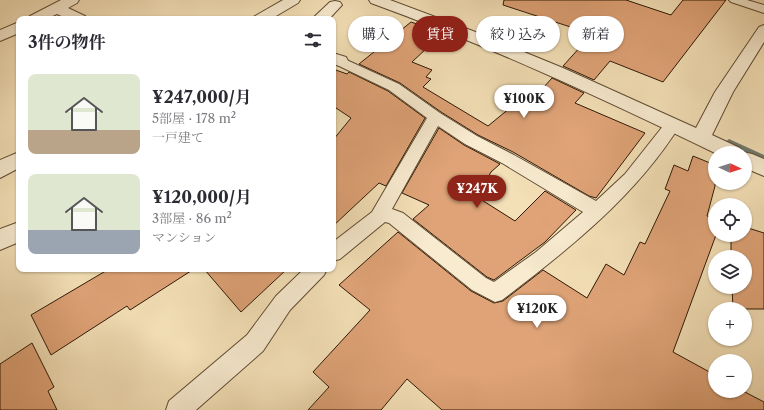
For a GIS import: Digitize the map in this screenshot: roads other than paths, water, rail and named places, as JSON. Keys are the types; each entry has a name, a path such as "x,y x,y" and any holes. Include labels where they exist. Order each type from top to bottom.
{"street":[{"path":"41,16 72,0"},
{"path":"265,16 293,0"},
{"path":"376,0 429,18 526,57 719,146"},
{"path":"323,16 335,5"},
{"path":"56,8 73,16"},
{"path":"0,36 16,28"},
{"path":"698,136 703,133 724,92 764,30"},
{"path":"0,170 16,161"},
{"path":"752,162 764,168"},
{"path":"0,240 16,232"}],"lane":[{"path":"735,0 764,9"},
{"path":"336,59 394,87 434,117 471,140 508,159 597,212"},
{"path":"336,251 378,218 434,117"},
{"path":"381,213 396,218 479,284 495,293 543,258 597,212 631,179 672,125"},
{"path":"178,410 255,344 283,303 314,272"}],"waterway":[{"path":"729,142 764,159"}]}
